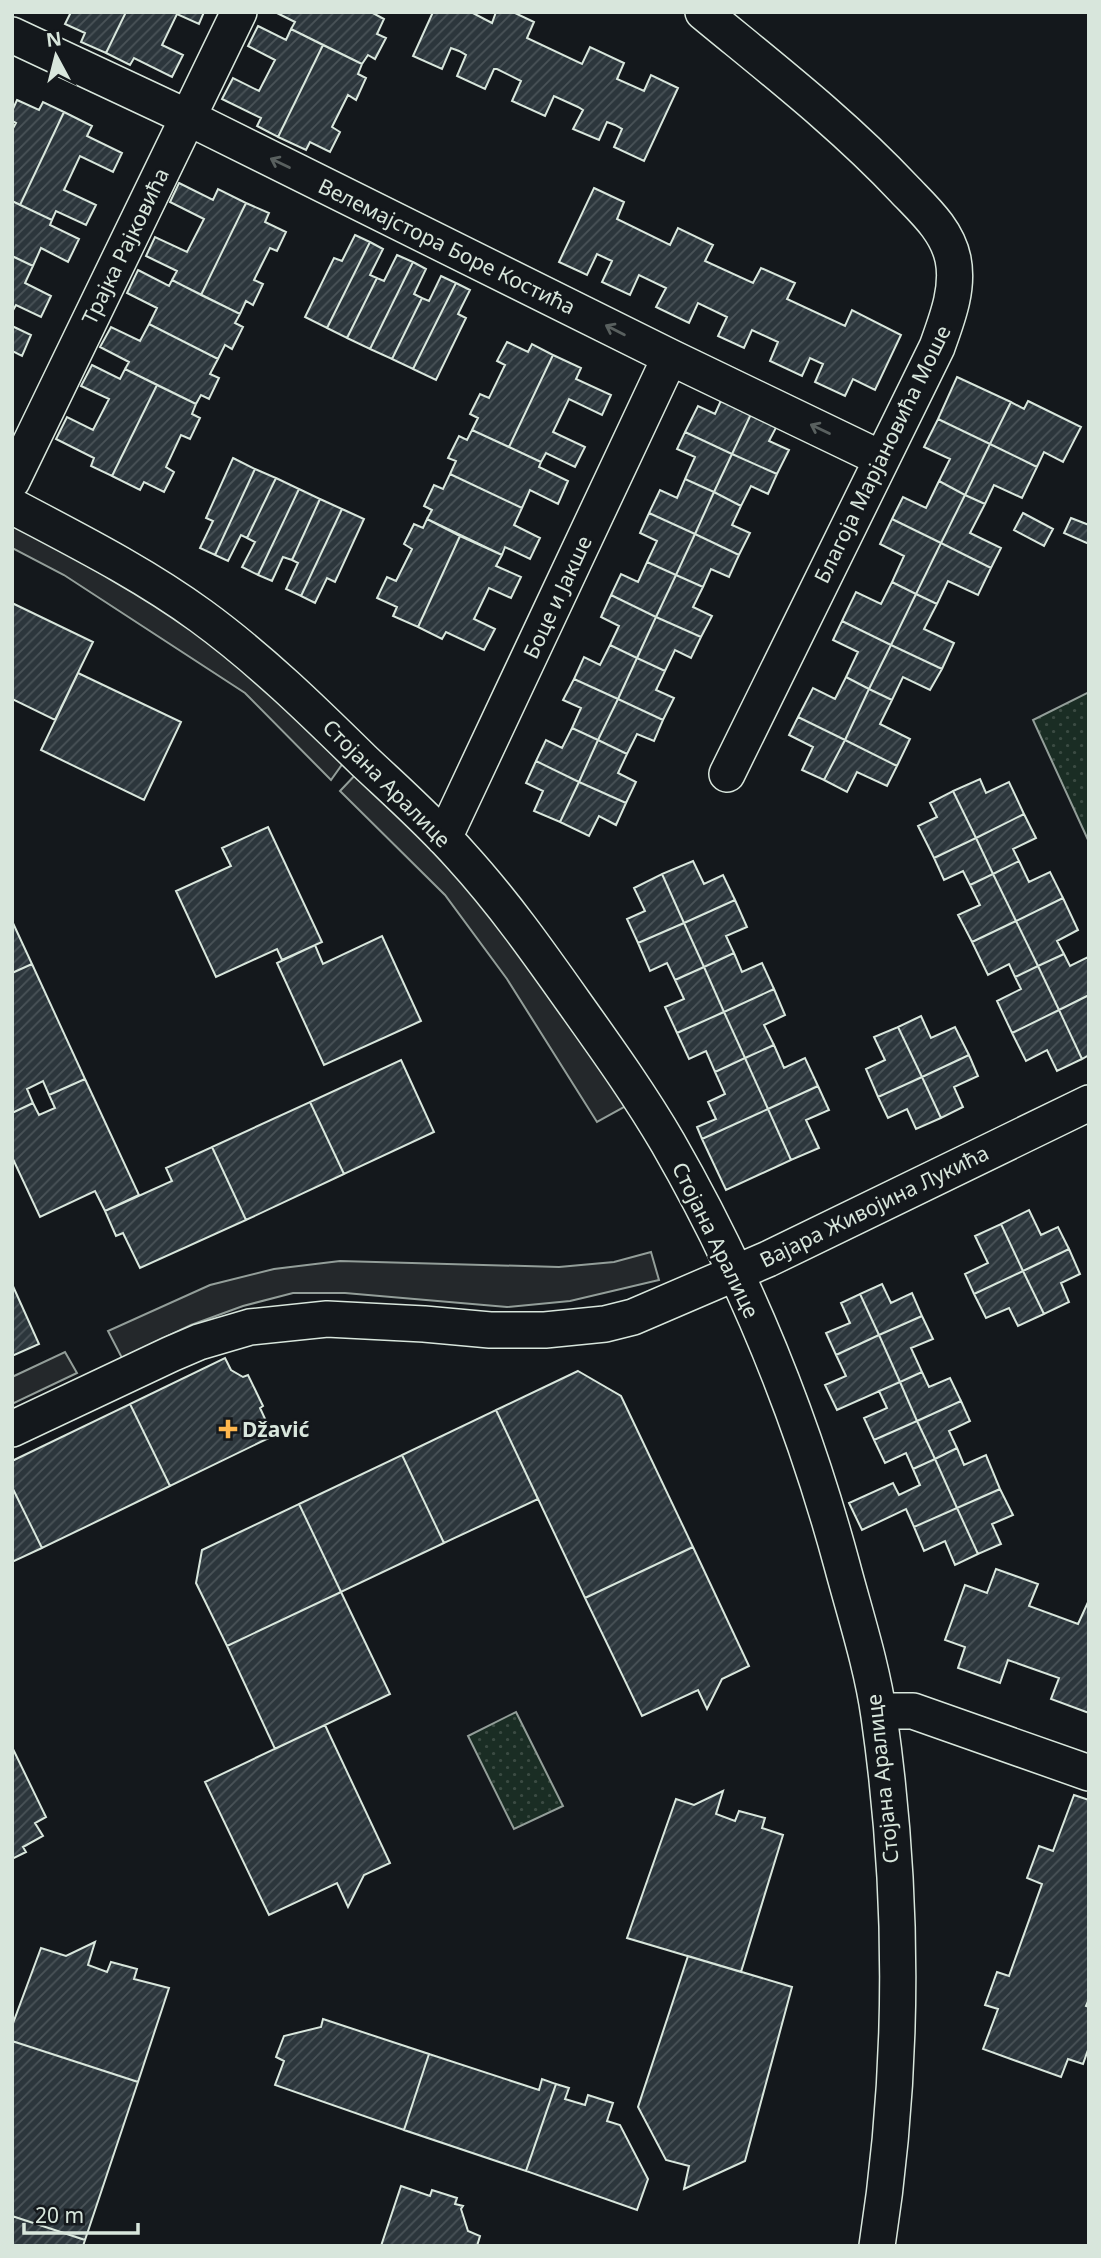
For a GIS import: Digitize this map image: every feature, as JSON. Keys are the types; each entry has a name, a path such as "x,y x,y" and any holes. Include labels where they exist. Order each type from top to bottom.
{"street":[{"name":"Трајка Рајковића","path":"12,481 239,12"},
{"name":"Благоја Марјановића Моше","path":"703,12 792,84 876,159 940,227 953,256 954,290 937,347 727,774"},
{"name":"Велемајстора Боре Костића","path":"12,35 187,117 881,459"},
{"name":"Боце и Јакше","path":"444,838 670,357"},
{"name":"Стојана Аралице","path":"12,506 87,545 201,616 312,708 461,856 524,932 607,1048 670,1147 735,1273 777,1366 815,1470 853,1607 878,1711 888,1794 896,1931 897,2026 895,2085 877,2246"},
{"name":"Вајара Живојина Лукића","path":"12,1429 199,1342 250,1327 327,1319 490,1330 577,1327 633,1317 735,1273 1089,1103"},
{"path":"878,1711 913,1711 1089,1773"}],"green space":[{"path":"1089,692 1089,842 1033,720"},
{"path":"516,1712 563,1806 514,1829 468,1736"}],"shaded area":[{"path":"12,519 77,555 198,632 346,759 331,780 245,693 64,575 12,548"},
{"path":"359,771 445,851 626,1106 597,1122 507,979 445,895 340,791"},
{"path":"651,1252 659,1280 570,1301 507,1307 345,1293 293,1293 243,1306 191,1325 122,1358 108,1331 210,1285 274,1269 340,1261 559,1267 614,1262"},
{"path":"65,1352 77,1373 12,1404 12,1377"}],"building":[{"path":"71,12 126,12 106,53 81,42 85,33 65,24"},
{"path":"126,12 204,12 199,24 177,14 162,45 183,55 172,77 134,58 130,65 106,53"},
{"path":"275,12 371,12 384,19 377,34 386,38 375,59 368,55 362,64 291,29 295,22"},
{"path":"433,12 471,12 492,23 496,12 513,12 534,22 527,38 582,64 590,47 624,63 617,79 644,91 651,75 678,88 644,161 614,147 622,129 615,125 607,122 599,140 573,129 583,110 554,96 545,116 512,101 521,81 497,69 494,69 485,89 457,76 466,55 459,51 451,48 442,69 413,56"},
{"path":"258,26 286,40 291,29 323,45 278,137 257,126 261,118 222,99 233,78 259,91 275,60 248,46"},
{"path":"323,45 362,64 358,74 366,78 356,100 348,95 332,127 340,132 330,152 310,142 306,150 278,137"},
{"path":"17,100 39,110 43,102 64,112 20,205 12,201 12,130 16,123 12,121 12,111"},
{"path":"64,112 92,126 87,136 122,153 113,172 80,156 64,190 96,205 86,225 56,211 52,220 20,205"},
{"path":"179,183 213,200 218,189 246,203 201,295 172,280 177,271 146,256 155,237 187,252 204,219 170,202"},
{"path":"594,188 624,202 617,219 670,245 678,228 713,245 705,261 753,283 761,268 795,283 787,299 845,326 852,310 901,335 875,390 853,379 845,396 815,382 823,364 810,358 802,376 770,361 778,342 752,330 744,348 718,336 727,317 698,303 689,323 656,307 666,288 639,275 630,295 602,282 612,261 597,254 587,275 559,262"},
{"path":"12,201 52,220 50,225 79,239 68,262 41,248 33,266 12,256"},
{"path":"246,203 269,213 265,222 286,232 277,251 270,248 254,280 263,284 253,305 246,301 240,314 201,295"},
{"path":"355,235 370,242 327,328 305,317 334,258 342,261"},
{"path":"370,242 383,249 370,275 377,278 347,338 327,328"},
{"path":"397,255 413,262 370,349 347,338 377,278 384,281"},
{"path":"12,256 33,266 25,283 51,296 41,317 16,305 12,312"},
{"path":"413,262 426,269 414,294 422,298 392,359 370,349"},
{"path":"138,270 169,286 172,280 240,314 235,323 243,327 232,349 225,345 218,359 149,324 157,308 127,293"},
{"path":"441,276 456,283 413,369 392,359 422,298 429,301"},
{"path":"456,283 470,290 458,314 466,318 436,380 413,369"},
{"path":"149,324 218,359 210,374 219,378 209,399 201,395 196,404 125,369 129,362 100,347 111,327 140,341"},
{"path":"12,326 31,335 22,356 12,351"},
{"path":"507,342 528,352 532,344 553,355 509,447 472,430 478,418 470,414 480,394 489,398 505,365 497,361"},
{"path":"553,355 581,368 576,379 611,395 602,415 569,399 553,432 585,447 575,467 546,453 541,462 509,447"},
{"path":"92,365 120,379 125,369 157,385 112,476 91,466 94,458 56,439 67,417 93,430 109,399 81,386"},
{"path":"957,377 1011,402 990,444 938,419"},
{"path":"157,385 196,404 192,414 200,418 190,439 181,435 166,467 174,472 164,492 144,482 140,490 112,476"},
{"path":"723,396 753,410 732,454 685,432 698,406 715,414"},
{"path":"1028,401 1081,427 1063,462 1044,452 1037,467 990,444 1011,402 1024,409"},
{"path":"753,410 779,422 769,441 789,450 777,474 732,454"},
{"path":"938,419 990,444 965,495 939,481 950,459 924,447"},
{"path":"472,430 541,462 539,467 568,481 558,504 530,490 522,508 450,474 456,461 448,458 459,436 467,440"},
{"path":"685,432 732,454 714,492 685,479 695,457 677,449"},
{"path":"990,444 1037,467 1022,498 994,485 985,504 965,495"},
{"path":"732,454 777,474 768,494 751,486 741,506 714,492"},
{"path":"233,458 255,469 215,555 200,548 213,521 206,518"},
{"path":"255,469 276,478 247,538 241,535 228,561 215,555"},
{"path":"450,474 522,508 514,525 540,538 530,559 505,547 502,555 427,519 432,510 424,506 434,485 443,489"},
{"path":"276,478 299,489 258,575 242,567 255,542 247,538"},
{"path":"685,479 714,492 695,534 649,513 660,490 677,498"},
{"path":"939,481 965,495 941,543 892,519 903,497 926,508"},
{"path":"299,489 320,499 292,560 283,557 272,581 258,575"},
{"path":"714,492 741,506 732,525 750,533 739,555 695,534"},
{"path":"965,495 985,504 970,533 1001,548 991,568 941,543"},
{"path":"320,499 342,509 301,596 286,589 298,563 292,560"},
{"path":"342,509 364,519 335,582 327,578 315,603 301,596"},
{"path":"649,513 695,534 676,575 647,562 657,541 640,533"},
{"path":"1023,513 1053,529 1044,546 1014,530"},
{"path":"1071,518 1089,525 1089,544 1064,533"},
{"path":"427,519 460,536 418,627 393,616 397,607 377,598 387,577 396,581 412,549 404,544 414,524 423,528"},
{"path":"892,519 941,543 916,594 892,582 904,556 880,544"},
{"path":"695,534 739,555 729,577 711,569 703,587 676,575"},
{"path":"460,536 502,555 496,566 521,577 511,598 489,588 474,619 495,629 484,650 446,632 442,639 418,627"},
{"path":"941,543 991,568 978,595 948,581 937,604 916,594"},
{"path":"647,562 676,575 656,617 611,595 621,574 638,582"},
{"path":"676,575 703,587 693,607 712,616 701,637 656,617"},
{"path":"892,582 916,594 891,645 842,621 856,592 881,604"},
{"path":"916,594 937,604 924,629 954,643 942,669 891,645"},
{"path":"611,595 656,617 637,658 610,645 619,626 601,617"},
{"path":"12,603 93,642 55,720 12,699"},
{"path":"656,617 701,637 691,658 675,650 665,671 637,658"},
{"path":"842,621 891,645 869,689 846,677 858,652 833,640"},
{"path":"610,645 637,658 618,699 574,679 584,657 600,665"},
{"path":"891,645 942,669 930,690 903,677 892,700 869,689"},
{"path":"637,658 665,671 656,690 674,698 663,720 618,699"},
{"path":"78,673 181,722 144,800 41,750"},
{"path":"846,677 869,689 845,740 798,717 813,688 835,699"},
{"path":"574,679 618,699 598,740 572,728 581,708 563,700"},
{"path":"869,689 892,700 880,724 910,739 897,766 845,740"},
{"path":"618,699 663,720 654,741 637,734 627,754 598,740"},
{"path":"798,717 845,740 824,780 802,770 813,747 789,735"},
{"path":"572,728 598,740 579,782 536,761 546,740 562,748"},
{"path":"598,740 627,754 618,773 636,782 626,803 579,782"},
{"path":"845,740 897,766 887,786 857,772 847,792 824,780"},
{"path":"536,761 579,782 560,822 534,811 543,791 526,783"},
{"path":"980,779 986,793 1009,782 1024,814 976,838 953,791"},
{"path":"579,782 626,803 616,825 599,816 589,836 560,822"},
{"path":"953,791 976,838 934,858 918,826 937,817 930,803"},
{"path":"1024,814 1036,838 1013,849 1019,861 993,874 976,838"},
{"path":"268,827 322,942 282,960 277,949 216,977 176,891 231,866 222,848"},
{"path":"976,838 993,874 970,885 963,871 944,880 934,858"},
{"path":"693,861 704,884 723,875 735,900 684,923 662,874"},
{"path":"1019,861 1029,882 1050,872 1063,898 1016,921 993,874"},
{"path":"662,874 684,923 638,943 627,919 645,911 634,888"},
{"path":"993,874 1016,921 972,942 958,915 980,905 970,885"},
{"path":"1063,898 1078,930 1057,941 1064,954 1038,966 1016,921"},
{"path":"735,900 747,927 726,936 734,953 704,967 684,923"},
{"path":"12,921 32,964 12,973"},
{"path":"1016,921 1038,966 1015,977 1009,964 988,975 972,942"},
{"path":"684,923 704,967 675,980 667,963 650,971 638,943"},
{"path":"382,936 421,1021 324,1065 277,963 315,945 323,964"},
{"path":"734,953 742,972 762,963 774,989 724,1012 704,967"},
{"path":"1064,954 1070,966 1088,957 1089,995 1059,1010 1038,966"},
{"path":"32,964 85,1079 49,1095 43,1081 27,1089 33,1103 12,1113 12,973"},
{"path":"1038,966 1059,1010 1012,1033 997,1001 1021,989 1015,977"},
{"path":"704,967 724,1012 677,1033 665,1007 684,999 675,980"},
{"path":"774,989 785,1015 764,1025 774,1045 745,1058 724,1012"},
{"path":"1089,995 1089,1055 1082,1059 1059,1010"},
{"path":"1059,1010 1082,1059 1057,1071 1047,1050 1026,1061 1012,1033"},
{"path":"724,1012 745,1058 715,1072 706,1051 689,1059 677,1033"},
{"path":"921,1016 931,1038 955,1027 969,1055 922,1077 898,1027"},
{"path":"898,1027 922,1077 878,1097 866,1069 885,1060 874,1037"},
{"path":"774,1045 784,1068 805,1058 818,1086 768,1109 745,1058"},
{"path":"969,1055 978,1076 954,1087 963,1107 941,1118 922,1077"},
{"path":"745,1058 768,1109 702,1139 697,1127 716,1119 708,1102 725,1094 715,1072"},
{"path":"401,1060 434,1132 344,1174 310,1102"},
{"path":"922,1077 941,1118 916,1129 907,1109 888,1118 878,1097"},
{"path":"85,1079 139,1195 105,1211 95,1191 40,1217 12,1157 12,1113 33,1103 39,1115 55,1108 49,1095"},
{"path":"818,1086 829,1110 806,1120 819,1148 791,1160 768,1109"},
{"path":"310,1102 344,1174 246,1220 212,1147"},
{"path":"768,1109 791,1160 726,1190 702,1139"},
{"path":"212,1147 246,1220 140,1268 123,1233 116,1236 105,1211 172,1181 166,1168"},
{"path":"1029,1210 1041,1235 1058,1227 1069,1249 1023,1271 1001,1224"},
{"path":"1001,1224 1023,1271 974,1294 965,1274 988,1263 975,1236"},
{"path":"1069,1249 1080,1274 1061,1283 1069,1302 1044,1314 1023,1271"},
{"path":"1023,1271 1044,1314 1018,1326 1009,1308 986,1318 974,1294"},
{"path":"12,1284 39,1344 12,1356"},
{"path":"882,1284 891,1303 912,1293 922,1316 879,1335 860,1294"},
{"path":"860,1294 879,1335 836,1355 826,1333 850,1323 841,1303"},
{"path":"922,1316 933,1339 911,1348 922,1372 900,1382 879,1335"},
{"path":"879,1335 900,1382 837,1410 825,1385 846,1376 836,1355"},
{"path":"225,1358 231,1370 243,1377 248,1375 263,1406 260,1408 273,1436 170,1486 130,1404"},
{"path":"578,1371 621,1396 693,1547 585,1598 496,1410"},
{"path":"922,1372 929,1387 950,1378 961,1401 917,1421 900,1382"},
{"path":"900,1382 917,1421 874,1440 864,1418 887,1408 879,1391"},
{"path":"961,1401 970,1421 949,1431 957,1448 935,1459 917,1421"},
{"path":"130,1404 170,1486 42,1548 12,1487 12,1461"},
{"path":"496,1410 538,1499 444,1543 402,1455"},
{"path":"917,1421 935,1459 913,1469 906,1453 885,1463 874,1440"},
{"path":"957,1448 964,1465 986,1455 1000,1489 957,1508 935,1459"},
{"path":"402,1455 444,1543 341,1592 299,1504"},
{"path":"935,1459 957,1508 914,1527 906,1509 862,1530 849,1503 893,1483 899,1495 920,1485 913,1469"},
{"path":"12,1487 42,1548 12,1562"},
{"path":"1000,1489 1013,1515 992,1524 1001,1544 978,1554 957,1508"},
{"path":"299,1504 341,1592 227,1646 196,1583 202,1550"},
{"path":"957,1508 978,1554 955,1565 945,1541 924,1551 914,1527"},
{"path":"693,1547 749,1666 722,1679 707,1709 698,1690 642,1716 585,1598"},
{"path":"996,1569 1038,1584 1029,1606 1078,1624 1089,1600 1089,1713 1051,1699 1059,1678 1008,1660 1000,1683 958,1668 965,1647 945,1640 965,1585 987,1593"},
{"path":"341,1592 390,1694 275,1749 227,1646"},
{"path":"325,1725 390,1863 364,1875 348,1907 337,1883 269,1915 205,1782"},
{"path":"12,1747 46,1817 35,1823 43,1836 23,1847 26,1852 12,1859"},
{"path":"723,1791 716,1814 735,1821 739,1811 765,1818 762,1828 783,1835 741,1972 627,1938 676,1799 694,1805"},
{"path":"1074,1795 1089,1800 1089,1999 1086,2006 1089,2007 1089,2047 1083,2064 1068,2059 1061,2077 983,2049 998,2009 985,2005 997,1972 1009,1976 1042,1884 1027,1878 1039,1846 1053,1851"},
{"path":"95,1942 88,1965 107,1972 111,1962 137,1969 134,1979 169,1988 138,2082 12,2041 12,2026 41,1948 66,1956"},
{"path":"688,1956 792,1987 745,2161 684,2189 689,2166 666,2160 638,2107"},
{"path":"323,2019 429,2054 404,2130 275,2085 284,2061 276,2057 284,2036 321,2027"},
{"path":"12,2041 138,2082 85,2240 12,2216"},
{"path":"429,2054 539,2090 542,2079 556,2084 526,2171 404,2130"},
{"path":"556,2084 569,2088 565,2099 585,2105 588,2095 613,2103 607,2121 620,2125 648,2179 637,2210 526,2171"},
{"path":"401,2186 430,2196 432,2190 457,2198 455,2204 463,2206 461,2209 468,2231 480,2236 477,2246 381,2246"},
{"path":"12,2216 85,2240 83,2246 12,2246"}],"place":[{"name":"Džavić","path":"228,1429"}]}
